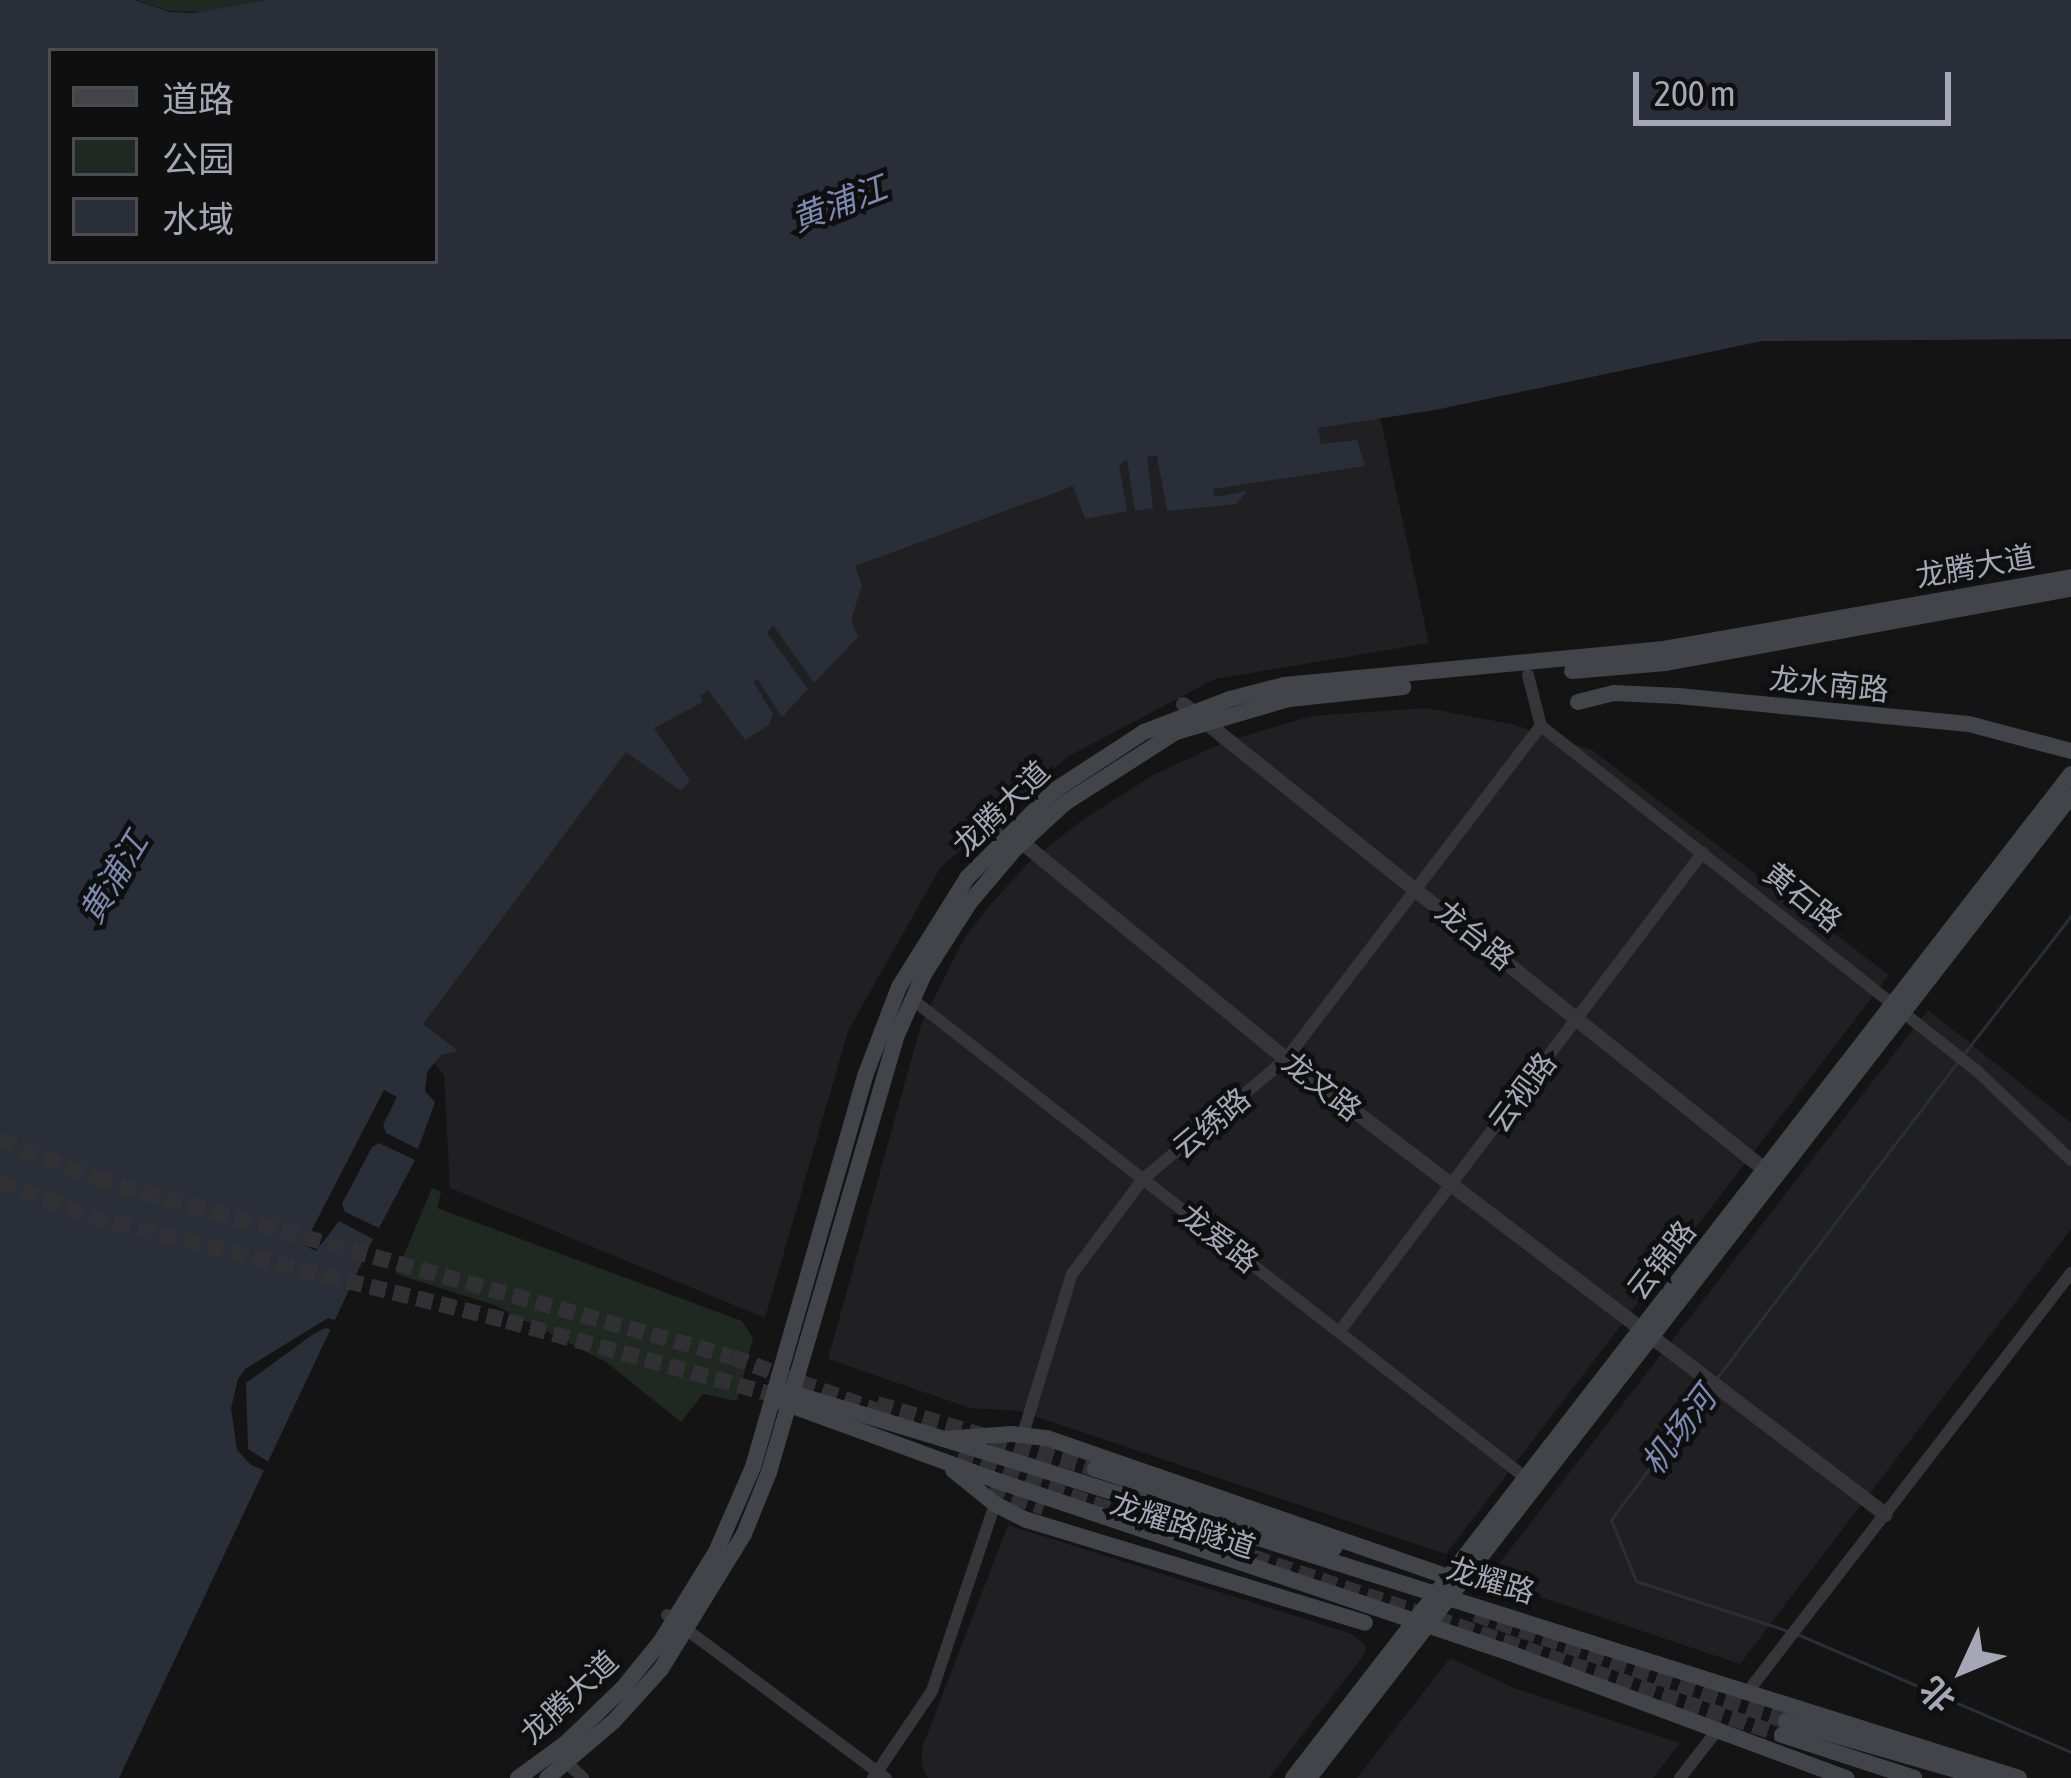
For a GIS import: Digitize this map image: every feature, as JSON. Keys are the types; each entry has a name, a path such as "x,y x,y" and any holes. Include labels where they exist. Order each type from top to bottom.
{"main road":[{"name":"龙腾大道","path":"779,1394 889,1009 946,906 1010,834 1193,712 1664,650 2071,577"},
{"name":"龙腾大道","path":"1527,670 1666,662 2071,589"},
{"name":"龙水南路","path":"1578,702 1614,693 1678,696 1969,724 2071,752"},
{"name":"云锦路","path":"1293,1778 1646,1334 1898,1008 2071,774"},
{"name":"云锦路","path":"1446,1588 1526,1478 1646,1334 1765,1170 2071,796"},
{"name":"龙腾大道","path":"547,1778 635,1699 735,1512 912,999 1010,834"},
{"name":"龙耀路","path":"779,1394 944,1439 1418,1586 1446,1588 2019,1778"},
{"path":"779,1394 1368,1615"},
{"name":"龙耀路","path":"944,1439 1023,1434 1418,1565 1446,1588"},
{"path":"905,1444 957,1472 995,1504 1094,1542 1414,1628 1847,1778"},
{"name":"龙耀路隧道","path":"1095,1469 1353,1555 1418,1586"},
{"name":"龙耀路隧道","path":"1044,1508 1368,1615"},
{"name":"龙耀路隧道","path":"1353,1555 1418,1565"},
{"name":"龙腾大道","path":"518,1778 603,1709 677,1621"},
{"name":"云锦路","path":"1309,1778 1414,1628"},
{"path":"1914,1778 1784,1728 1984,1778"}],"street":[{"path":"1527,670 1541,726"},
{"name":"龙台路","path":"1193,712 1765,1170"},
{"name":"黄石路","path":"1541,726 1977,1071 2071,1160"},
{"name":"云绣路","path":"1023,1434 1072,1274 1143,1179 1286,1059 1541,726"},
{"name":"龙文路","path":"1010,834 1286,1059 1885,1514"},
{"name":"云视路","path":"1339,1332 1703,852"},
{"name":"龙爱路","path":"912,999 1526,1478"},
{"path":"1749,1690 2071,1273"},
{"path":"677,1621 879,1776 932,1691 995,1504"},
{"path":"1680,1778 1715,1733"},
{"path":"567,1762 584,1778"}],"shaded area":[{"path":"1375,393 1429,643 1215,679 1067,757 940,868 848,1031 765,1318 450,1188 444,1075 405,1026 620,731 833,556 1081,465"},
{"path":"1426,708 1512,724 1592,750 1889,975 1446,1554 1019,1411 970,1408 828,1359 921,1025 963,940 1027,864 1081,821 1155,774 1227,741 1312,716"},
{"path":"1928,1010 2071,1123 2071,1229 1740,1664 1487,1579"},
{"path":"1008,1525 1352,1634 1366,1646 1364,1655 1269,1778 928,1778 922,1748"},
{"path":"1450,1658 1514,1688 1680,1743 1653,1778 1357,1778"}],"green space":[{"path":"136,0 267,0 203,12 169,11"},
{"path":"432,1188 441,1192 437,1208 742,1321 753,1338 737,1401 703,1394 681,1422 606,1362 497,1306 396,1274"}],"water":[{"name":"黄浦江","path":"0,0 134,0 170,12 194,13 267,0 2071,0 2071,339 1762,341 1435,410 1318,428 1321,444 1357,440 1365,466 1213,489 1215,497 1247,491 1236,504 1167,511 1157,456 1147,456 1153,508 1135,511 1127,459 1119,466 1127,511 1085,519 1073,486 855,566 862,585 851,620 858,637 814,683 773,625 767,633 808,689 782,717 758,680 753,681 773,714 769,725 745,740 708,690 700,696 703,702 654,728 690,781 681,791 626,752 423,1024 458,1051 441,1055 427,1072 425,1091 435,1102 418,1149 386,1133 383,1125 397,1097 384,1090 304,1245 316,1251 339,1221 373,1239 119,1778 0,1778"},
{"path":"379,1143 415,1160 379,1228 345,1212 342,1204 372,1147"}],"pier":[{"path":"328,1318 338,1321 334,1330 325,1328 312,1335 246,1383 248,1449 270,1463 266,1471 251,1465 237,1450 231,1408 238,1379 245,1369"}],"waterway":[{"name":"机场河","path":"1963,1055 2071,916"},
{"name":"机场河","path":"1716,1379 1957,1063"},
{"name":"机场河","path":"1710,1387 1611,1520 1636,1581 1788,1631"},
{"name":"机场河","path":"1797,1634 2071,1752"}],"tunnel":[{"path":"0,1140 97,1179 732,1357 888,1415"},
{"path":"0,1182 91,1217 507,1321 785,1398"},
{"path":"877,1404 1095,1469"},
{"path":"957,1458 1782,1735"},
{"path":"968,1479 1044,1508"},
{"path":"1475,1614 1786,1721"}]}
